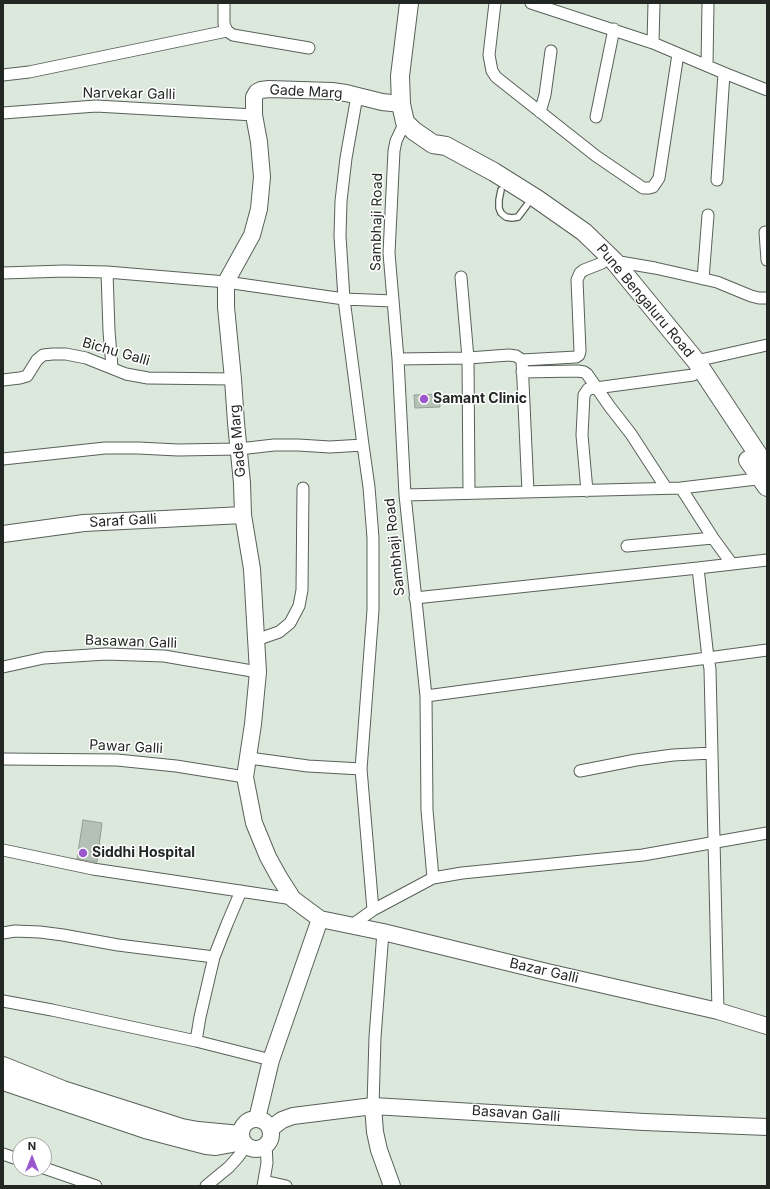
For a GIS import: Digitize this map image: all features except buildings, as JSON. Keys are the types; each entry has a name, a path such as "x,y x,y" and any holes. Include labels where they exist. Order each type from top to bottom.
{"main road":[{"path":"405,122 401,104 400,76 409,3"},
{"name":"Pune Bengaluru Road","path":"405,122 414,131 433,144 446,146 494,172 537,199 584,232 608,262"},
{"path":"433,144 438,155 527,205 608,262 680,357 695,368 751,465 766,478"}],"street":[{"path":"224,3 224,24 227,30 233,35 310,48"},
{"path":"495,3 489,55 492,71 496,77 596,156 643,188 654,187 659,178 678,54"},
{"path":"531,3 653,43 767,90"},
{"path":"653,43 654,3"},
{"path":"707,66 708,3"},
{"path":"596,117 614,29"},
{"path":"3,75 37,71 227,30"},
{"path":"540,112 545,95 551,51"},
{"path":"717,180 724,73"},
{"name":"Gade Marg","path":"320,919 293,899 268,857 254,823 245,777 254,724 258,672 252,569 242,515 242,483 226,307 226,282 252,235 259,210 262,177 259,142 254,115 254,98 257,92 269,89 332,91 382,102 401,104"},
{"path":"358,96 346,158 341,201 340,236 344,298 369,487 373,538 373,610 361,769 374,910"},
{"name":"Narvekar Galli","path":"3,113 96,106 254,115"},
{"name":"Sambhaji Road","path":"405,122 396,141 394,151 389,253 398,359 405,495 426,696 427,810 433,878"},
{"path":"703,279 708,215"},
{"path":"765,232 767,260"},
{"path":"398,359 468,358 510,355 516,356 522,360 576,357 579,355 580,351 577,280 580,273 584,270 608,262 655,268 729,286 751,296 767,298"},
{"path":"3,273 64,270 107,272 226,282 344,298 393,301"},
{"path":"107,272 112,368"},
{"path":"461,277 468,358 469,493"},
{"path":"587,491 582,435 583,401 588,389 695,368 767,344"},
{"name":"Bichu Galli","path":"3,380 26,376 42,355 53,354 66,354 86,358 126,374 148,378 233,379"},
{"path":"522,360 528,492"},
{"path":"522,372 578,371 587,374 631,434 666,488"},
{"path":"3,459 105,448 239,450 282,445 330,447 363,445"},
{"path":"405,495 681,488 766,478"},
{"path":"256,640 279,632 290,623 299,606 302,590 303,488"},
{"path":"681,488 713,538 732,564"},
{"name":"Saraf Galli","path":"3,534 84,523 242,515"},
{"path":"627,546 713,538"},
{"path":"415,598 767,560"},
{"path":"698,568 710,669 718,1011"},
{"path":"426,696 767,650"},
{"name":"Basawan Galli","path":"3,667 44,658 106,654 164,656 258,672"},
{"path":"580,771 636,760 666,756 712,753"},
{"path":"249,758 308,766 361,769"},
{"name":"Pawar Galli","path":"3,759 118,760 176,766 245,777"},
{"path":"352,925 374,910 433,878 462,873 643,855 767,833"},
{"path":"3,850 92,869 293,899"},
{"path":"196,1042 200,1017 214,957 241,891"},
{"path":"257,1119 271,1060 320,919"},
{"name":"Bazar Galli","path":"320,919 383,932 546,972 718,1011 767,1026"},
{"path":"3,933 15,931 48,933 118,945 214,957"},
{"path":"383,932 375,1037 374,1106 375,1132 379,1150 392,1186"},
{"path":"3,1001 52,1010 271,1060"},
{"path":"3,1065 63,1089 182,1127 243,1141 254,1149 262,1148 266,1145 270,1138 270,1130 265,1123 257,1119 253,1119 246,1123 241,1130 243,1141 238,1158 206,1186"},
{"path":"3,1082 145,1130 206,1146 216,1147 243,1141"},
{"name":"Basavan Galli","path":"270,1130 282,1120 293,1116 374,1106 644,1122 767,1127"},
{"path":"266,1145 266,1163 263,1184 286,1186"},
{"path":"52,1171 96,1186"}],"place":[{"name":"Samant Clinic","path":"424,399"},
{"name":"Siddhi Hospital","path":"83,853"}]}
